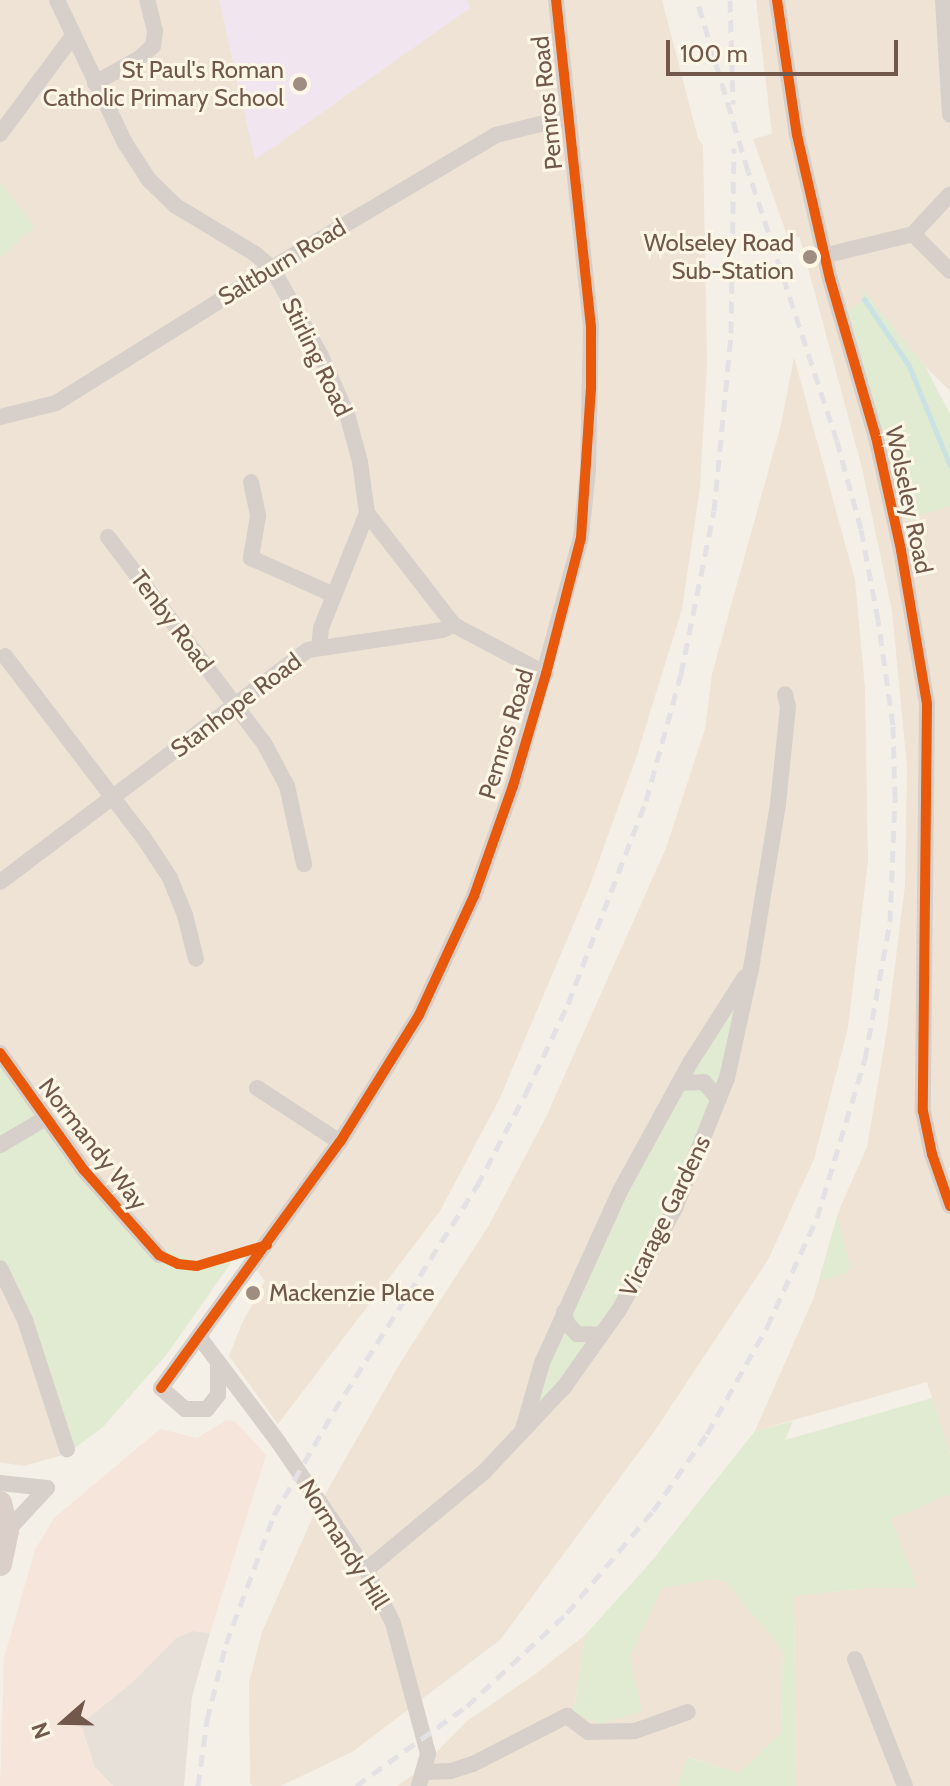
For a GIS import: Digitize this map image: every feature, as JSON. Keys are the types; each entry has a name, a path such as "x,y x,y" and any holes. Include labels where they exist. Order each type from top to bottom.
{"highway":[{"path":"0,1503 7,1531 0,1564"}],"street":[{"name":"Stirling Road","path":"57,0 125,143 149,180 176,206 254,253 272,268 321,356 347,414 360,462 367,513 321,628 319,647"},
{"path":"95,83 140,58 153,46 155,31 147,0"},
{"name":"Pemros Road","path":"215,1402 199,1412 185,1409 161,1388 340,1142 419,1015 474,896 513,786 581,538 589,442 591,327 556,0"},
{"name":"Wolseley Road","path":"777,0 797,135 901,550 927,704 923,1111 932,1154 950,1206"},
{"path":"943,0 950,115"},
{"path":"0,134 72,37"},
{"name":"Saltburn Road","path":"0,417 56,403 272,268 496,135 569,117"},
{"path":"827,255 913,234 950,194"},
{"path":"913,234 950,271"},
{"path":"251,482 258,516 251,558 334,595"},
{"path":"367,513 454,625 546,674"},
{"name":"Tenby Road","path":"108,537 264,743 287,786 304,864"},
{"name":"Stanhope Road","path":"0,882 308,650 442,630 454,625"},
{"path":"5,656 143,837 170,878 185,915 196,959"},
{"name":"Vicarage Gardens","path":"366,1570 484,1472 564,1387 619,1310 669,1220 727,1078 751,969 778,804 788,707 785,694"},
{"name":"Vicarage Gardens","path":"522,1434 542,1363 620,1191 679,1083 751,969"},
{"name":"Normandy Way","path":"0,1053 44,1119 83,1169 159,1255"},
{"path":"679,1083 704,1082 719,1100"},
{"path":"257,1088 340,1142"},
{"path":"0,1145 44,1119"},
{"path":"0,1268 62,1412 67,1449"},
{"path":"564,1312 567,1323 577,1334 601,1335"},
{"name":"Normandy Hill","path":"200,1338 318,1499 366,1570 393,1623 428,1754 422,1779"},
{"path":"218,1364 219,1389 215,1402 250,1407"},
{"path":"0,1483 47,1488 7,1531"},
{"path":"855,1659 905,1786"},
{"path":"422,1779 473,1764 567,1716 588,1732 635,1731 688,1712"}],"shaded area":[{"path":"0,0 662,0 698,138 703,145 707,363 700,488 682,609 637,755 589,888 499,1100 440,1211 278,1424 229,1356 242,1323 265,1281 240,1250 196,1261 156,1246 44,1119 0,1053"},
{"name":"St Paul's Roman Catholic Primary School","path":"219,0 467,0 470,8 255,160"},
{"path":"756,0 950,0 950,391 862,291 907,519 950,506 950,1454 927,1382 755,1431 814,1297 839,1210 867,1147 887,1029 905,885 907,767 892,611 862,468 801,242 799,237 788,238 753,139 772,134"},
{"path":"794,357 855,580 865,688 868,861 848,1028 814,1159 768,1260 656,1429 500,1640 352,1752 281,1786 253,1786 250,1783 249,1682 262,1632 314,1514 400,1363 489,1225 546,1117 666,848 705,729 712,674 781,425"},
{"path":"0,1269 67,1454 23,1466 0,1462"},
{"path":"226,1420 235,1421 266,1455 210,1633 192,1631 176,1638 132,1683 95,1767 113,1786 0,1786 4,1658 35,1550 54,1518 160,1429 197,1438"},
{"path":"950,1494 950,1786 796,1786 794,1596 868,1588 918,1588 890,1519"},
{"path":"714,1579 726,1582 783,1651 781,1733 739,1773 688,1757 677,1786 397,1786 416,1773 467,1721 585,1635 573,1714 629,1658 662,1587"},
{"path":"192,1631 210,1633 192,1697 184,1786 113,1786 95,1767 81,1724 132,1683 176,1638"}],"green space":[{"path":"0,182 34,227 0,258"},
{"path":"862,288 925,366 950,414 950,506 906,520 847,313 863,299"},
{"path":"751,969 727,1078 619,1310 522,1434 542,1363 620,1191"},
{"path":"0,1053 44,1119 156,1246 196,1261 240,1250 167,1354 103,1427 67,1454 0,1269"},
{"path":"837,1216 851,1268 846,1273 820,1281"},
{"path":"932,1398 950,1454 950,1494 891,1519 918,1588 868,1588 794,1596 796,1786 677,1786 687,1757 739,1773 781,1733 783,1651 726,1582 714,1579 662,1588 629,1658 642,1711 601,1724 573,1714 585,1635 650,1563 755,1431 793,1421 785,1440"}],"waterway":[{"path":"864,299 909,366 950,466"}],"railway":[{"path":"356,1786 467,1706 567,1613 653,1511 707,1434 767,1327 817,1218 865,1059 890,922 895,798 893,725 878,620 861,529 837,441 748,171 697,0"},
{"path":"730,0 733,104"},
{"path":"198,1786 207,1720 226,1644 274,1515 334,1411 477,1186 526,1093 568,1004 646,801 681,674 714,511 731,333 734,148"}],"cycle path":[{"path":"161,1388 340,1142 419,1015 474,896 513,786 546,674 581,538 591,389 591,327 556,0"},
{"path":"777,0 797,135 830,279 876,437 901,550 927,704 923,1111 932,1154 950,1206"},
{"path":"0,1053 83,1169 159,1255 178,1264 197,1266 267,1245"}],"place":[{"name":"St Paul's Roman Catholic Primary School","path":"300,84"},
{"name":"Wolseley Road Sub-Station","path":"810,257"},
{"name":"Mackenzie Place","path":"253,1293"}]}
